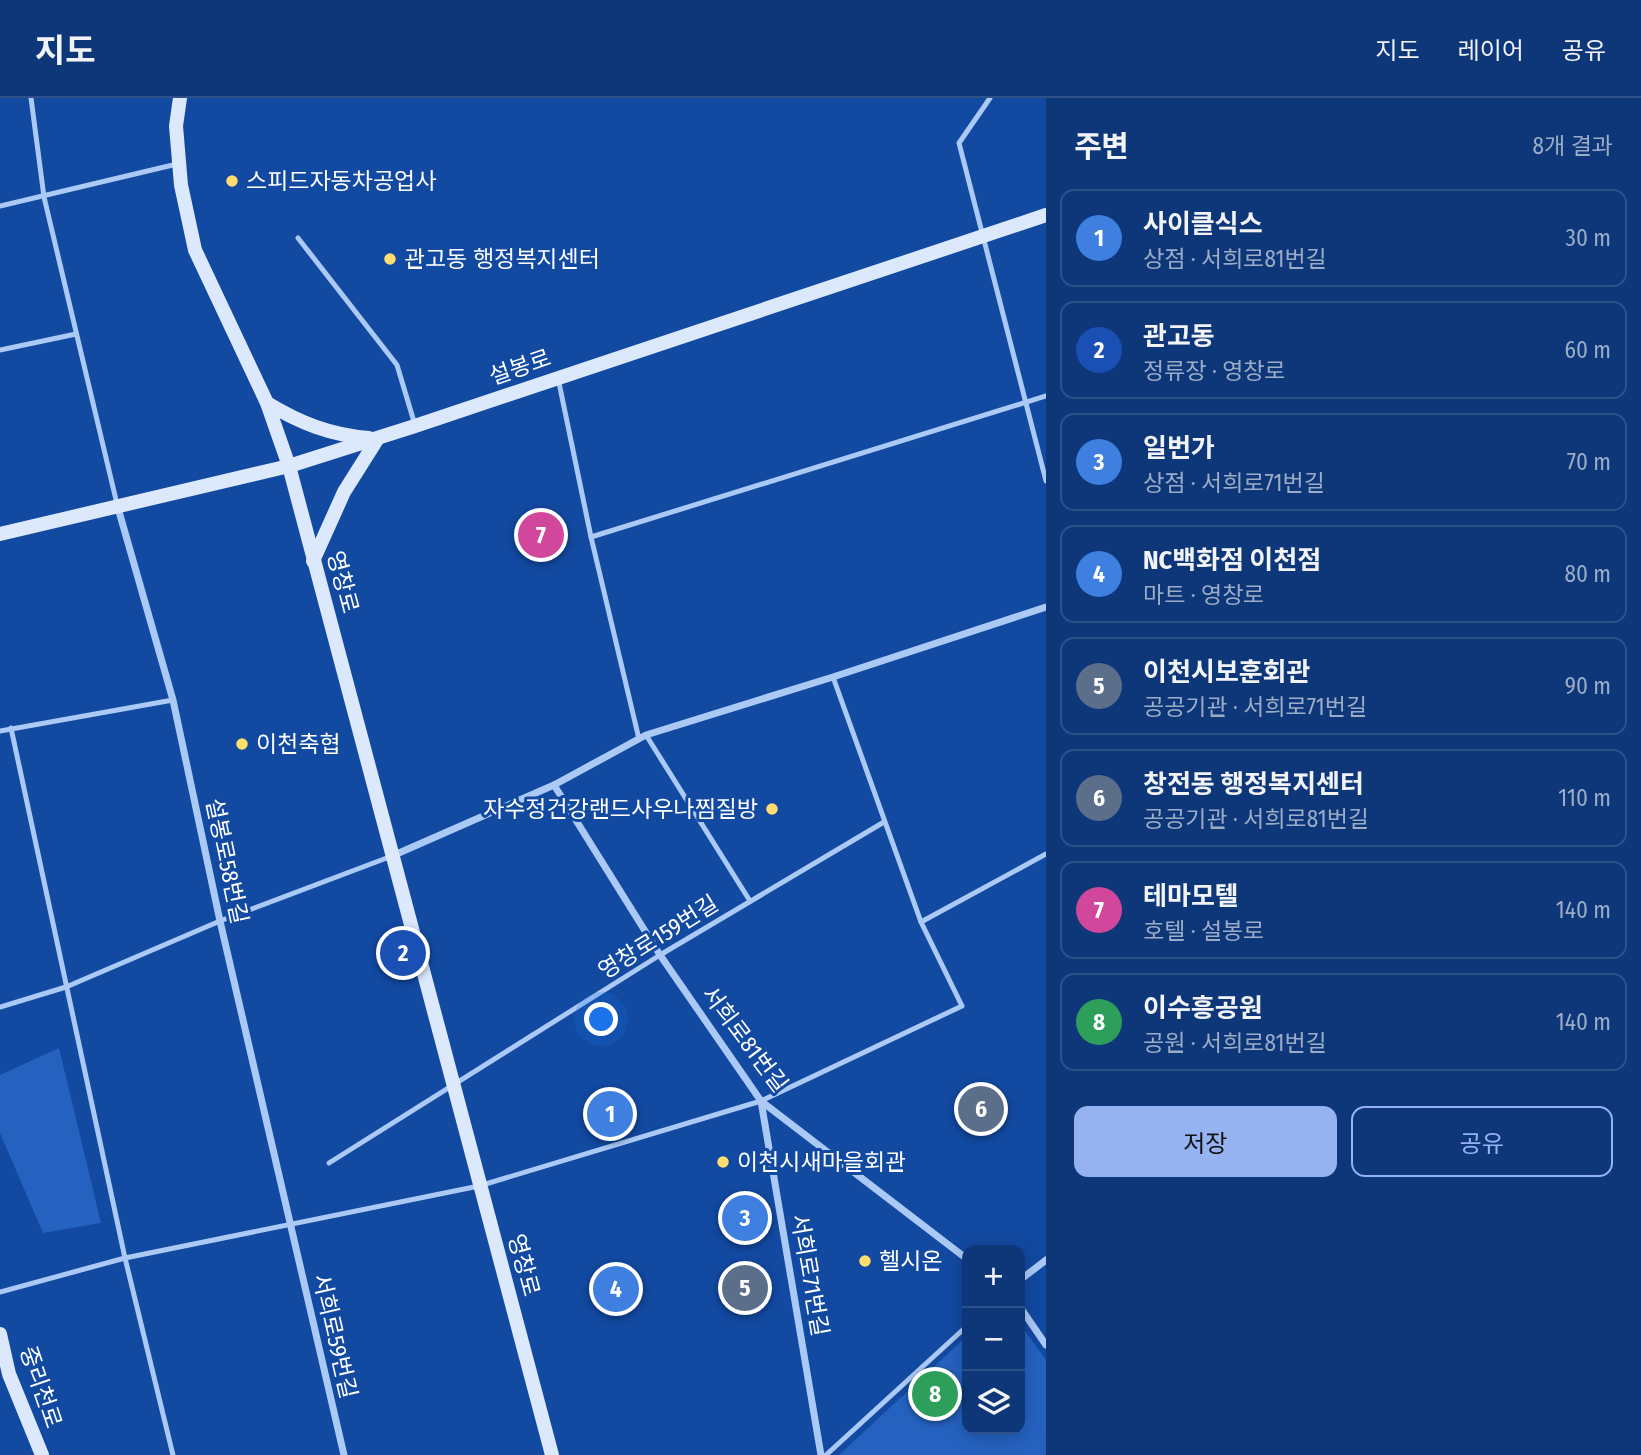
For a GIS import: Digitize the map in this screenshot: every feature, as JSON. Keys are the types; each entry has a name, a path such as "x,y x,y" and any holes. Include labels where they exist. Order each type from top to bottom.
{"street":[{"name":"영창로","path":"180,98 176,126 188,225 195,250 267,403 289,466 552,1455"},
{"name":"설봉로","path":"0,534 289,466 1046,215"},
{"path":"267,403 314,428 338,435 378,438 344,492 313,561"},
{"name":"설봉로58번길","path":"118,508 173,700 220,921 290,1225"},
{"path":"392,856 554,785 642,737 1046,607"},
{"name":"서희로81번길","path":"554,785 660,955 761,1101 962,1255"},
{"name":"서희로71번길","path":"761,1101 824,1455"},
{"name":"서희로59번길","path":"290,1225 344,1455"},
{"path":"1025,1276 1046,1260"},
{"path":"1021,1308 1046,1345"},
{"name":"중리천로","path":"0,1334 9,1374 42,1455"}],"lane":[{"path":"31,98 44,197 118,508"},
{"path":"990,98 960,144 1046,481"},
{"path":"0,206 179,164"},
{"path":"298,238 397,365 415,426"},
{"path":"0,350 76,334"},
{"path":"558,378 591,537 642,737 750,901"},
{"path":"591,537 1046,396"},
{"path":"0,1292 125,1258 479,1186 761,1101 962,1006 922,922 833,677"},
{"path":"0,731 173,700"},
{"path":"12,728 125,1258 173,1455"},
{"name":"영창로159번길","path":"453,1086 660,955 884,822"},
{"path":"922,922 1046,855"},
{"path":"0,1007 66,987 220,921 392,856"},
{"path":"329,1163 453,1086"},
{"path":"824,1455 962,1331"}],"shaded area":[{"path":"59,1048 101,1223 43,1233 0,1133 0,1075"},
{"path":"1025,1331 1046,1360 1046,1455 839,1455 962,1341 962,1434 1025,1434"}],"place":[{"name":"스피드자동차공업사","path":"232,181"},
{"name":"관고동 행정복지센터","path":"390,259"},
{"name":"테마모텔","path":"541,535"},
{"name":"이천축협","path":"242,744"},
{"name":"자수정건강랜드사우나찜질방","path":"772,809"},
{"name":"관고동","path":"403,953"},
{"name":"창전동 행정복지센터","path":"981,1109"},
{"name":"사이클식스","path":"610,1114"},
{"name":"이천시새마을회관","path":"723,1162"},
{"name":"일번가","path":"745,1218"},
{"name":"헬시온","path":"865,1261"},
{"name":"이천시보훈회관","path":"745,1288"},
{"name":"NC백화점 이천점","path":"616,1289"},
{"name":"이수흥공원","path":"935,1394"}]}
